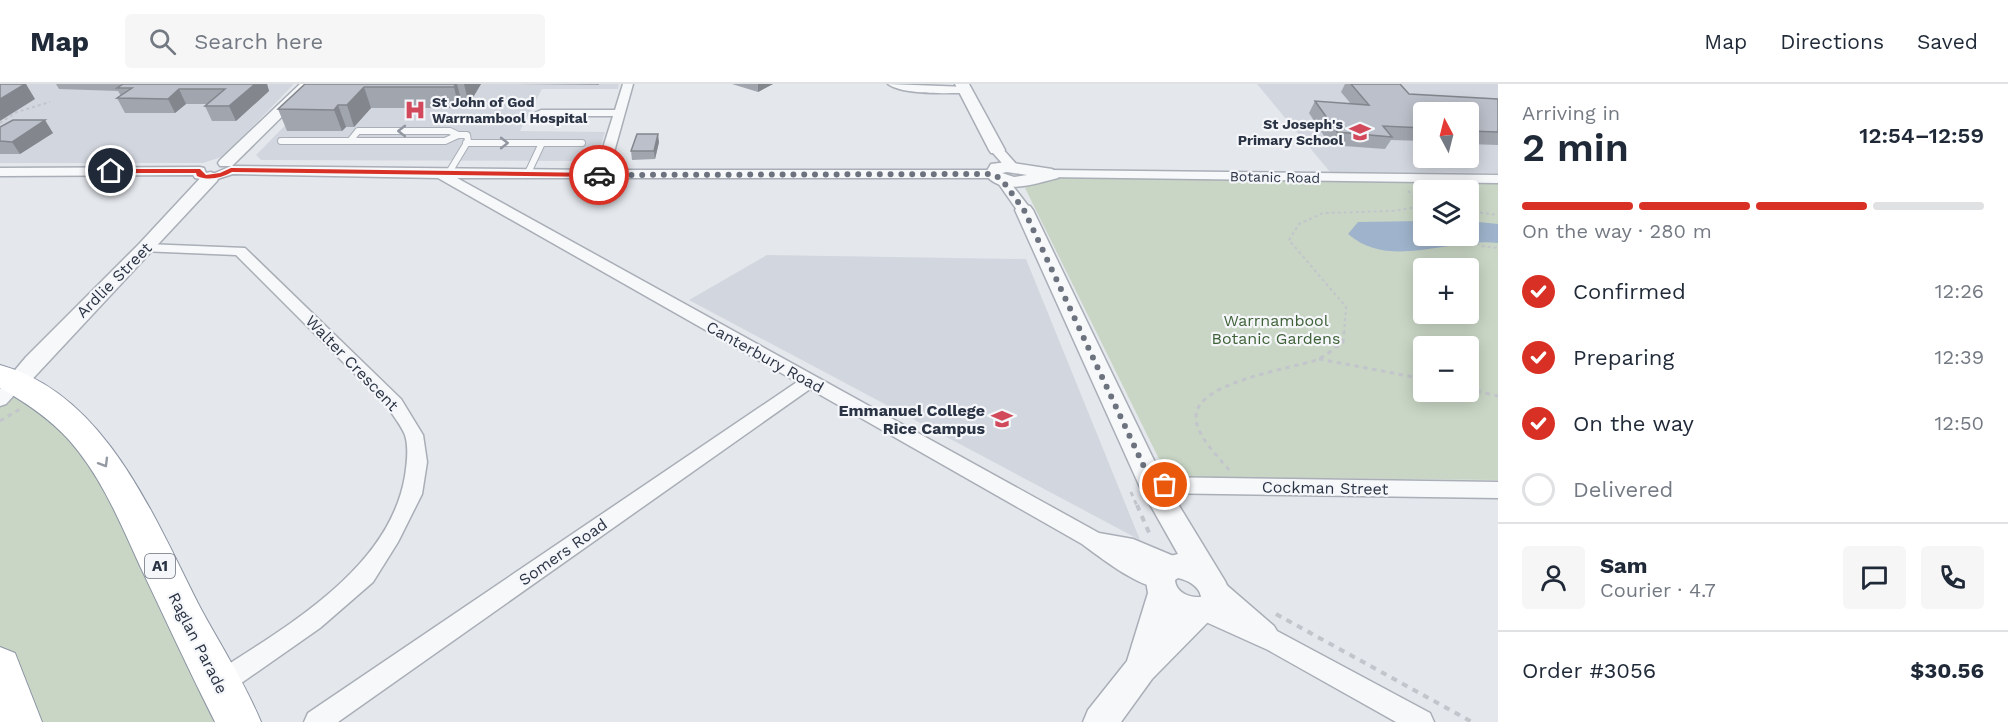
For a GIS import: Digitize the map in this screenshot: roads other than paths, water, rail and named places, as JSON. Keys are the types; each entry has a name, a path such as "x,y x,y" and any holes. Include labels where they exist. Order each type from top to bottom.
{"highway":[{"name":"Raglan Parade","path":"4,386 67,418 97,452 136,517 218,685 239,722"}],"street":[{"path":"0,172 206,174 228,167 308,84"},
{"path":"601,175 628,84"},
{"path":"893,84 924,89 964,87 1010,175 1024,210 1152,484 1175,524 1206,598"},
{"path":"541,112 619,113"},
{"name":"Botanic Road","path":"228,167 527,175 1052,174 1498,179"},
{"name":"Ardlie Street","path":"4,386 33,362 146,248 206,174"},
{"name":"Canterbury Road","path":"445,174 1090,538 1126,563 1169,576"},
{"name":"Walter Crescent","path":"146,248 240,251 395,403 414,435 417,462 412,494 391,536 365,575 312,621 218,685"},
{"name":"Somers Road","path":"317,722 810,381"},
{"name":"Cockman Street","path":"1152,484 1498,490"},
{"path":"1141,668 1169,576 1175,524"},
{"path":"1169,576 1193,570 1206,598 1276,642 1420,722"},
{"path":"1169,576 1178,606 1206,598"},
{"path":"1100,722 1141,668 1180,632 1206,598"}],"lane":[{"path":"350,141 358,131 450,131 458,135"},
{"path":"281,141 445,141 458,135 467,135 468,141 445,174"},
{"path":"466,143 582,143"},
{"path":"527,175 542,143"}],"water":[{"path":"1413,221 1413,246 1447,246 1401,252 1383,250 1365,245 1348,234 1358,222"},
{"path":"1479,222 1498,224 1498,243 1479,242"}],"place":[{"name":"St John of God Warrnambool Hospital","path":"415,110"},
{"name":"St Joseph's Primary School","path":"1360,132"},
{"name":"Emmanuel College Rice Campus","path":"1002,419"}],"park label":[{"name":"Warrnambool Botanic Gardens","path":"1276,329"}]}
